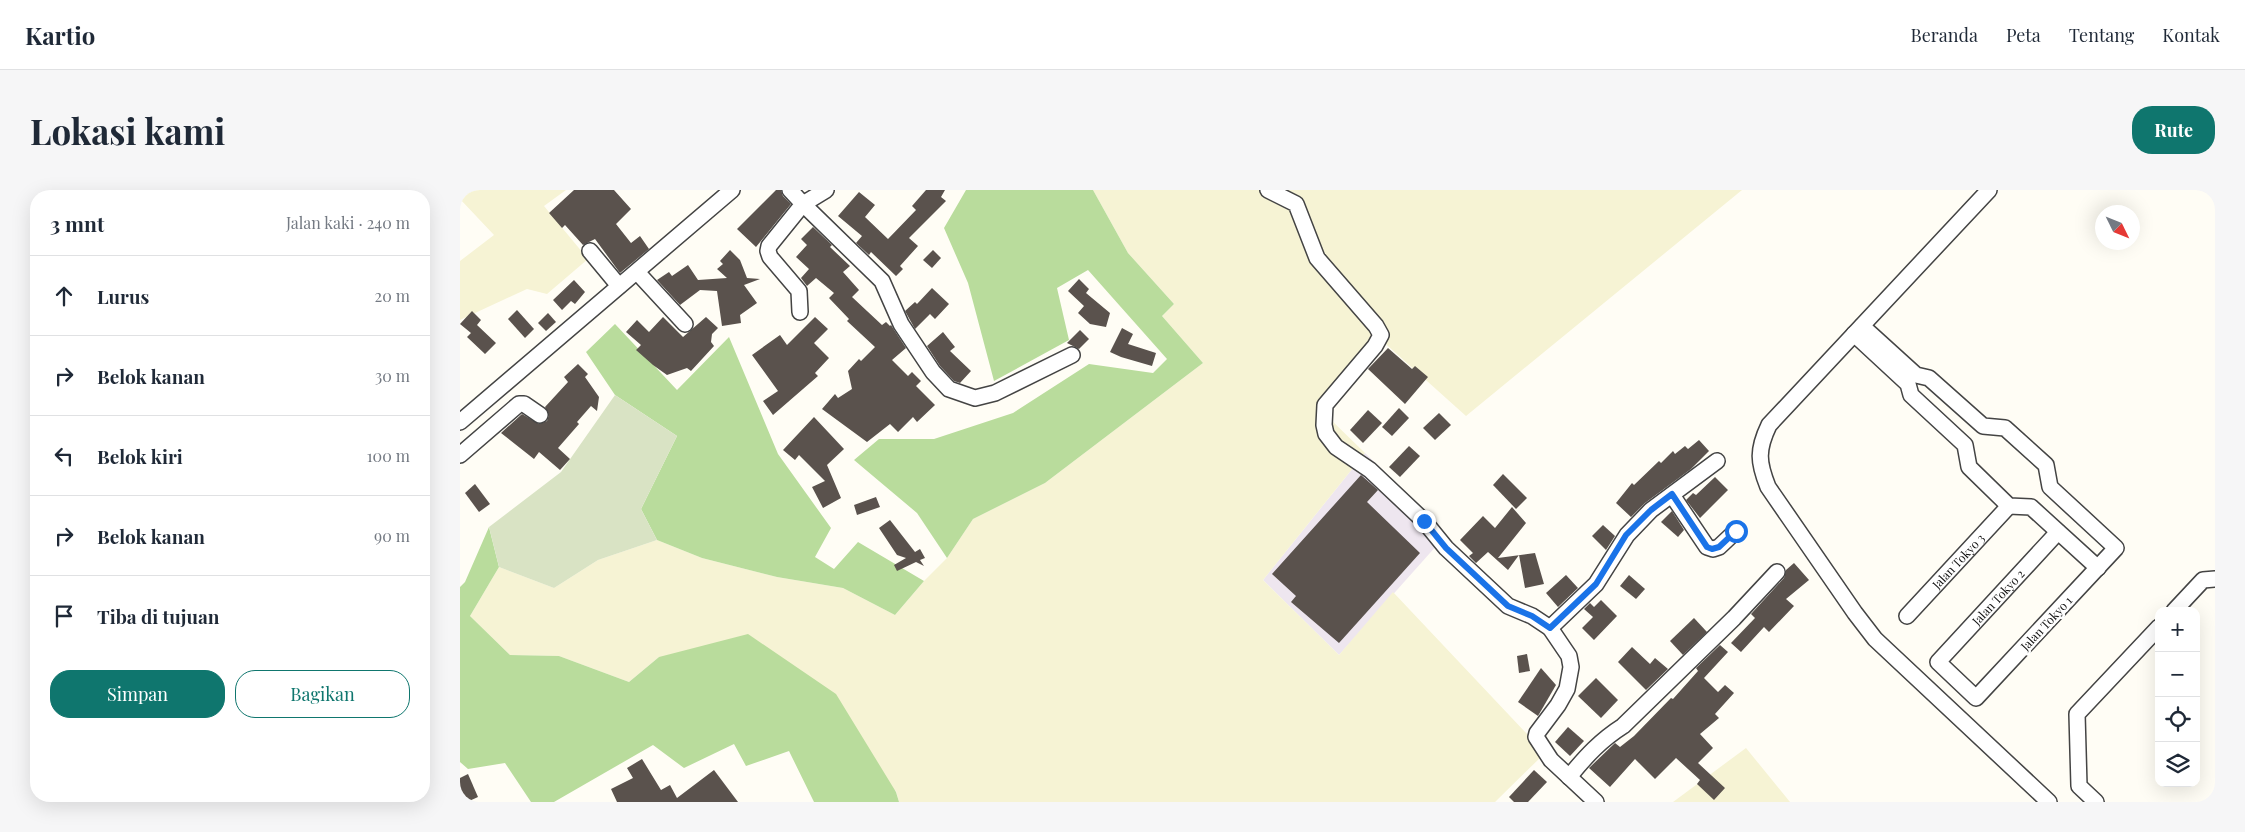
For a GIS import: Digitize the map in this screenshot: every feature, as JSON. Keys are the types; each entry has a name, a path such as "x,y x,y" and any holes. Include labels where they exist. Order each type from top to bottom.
{"street":[{"path":"460,422 732,190"},
{"path":"790,190 882,281 901,324 933,372 949,389 975,398 994,393 1072,355"},
{"path":"800,312 799,291 770,257 769,246 803,204 826,190"},
{"path":"1268,190 1296,204 1317,258 1376,326 1381,335 1375,346 1325,405 1324,425 1330,441 1370,470 1424,521 1446,548 1508,606 1532,616 1550,628 1569,656 1571,668 1567,689 1558,705 1537,733 1536,738 1551,760 1596,802"},
{"path":"1989,190 1769,425 1761,442 1759,466 1768,487 1854,613 1875,639 2049,802"},
{"path":"590,250 619,286"},
{"path":"637,272 685,324"},
{"path":"1858,330 1912,379 1929,378 1983,426 2005,428 2046,465 2050,487 2032,507"},
{"path":"1912,379 1911,395 1965,445 1969,467 2009,506 2032,507 2098,568"},
{"path":"460,455 519,404 524,404 540,415"},
{"path":"1965,445 1983,426"},
{"path":"1550,628 1596,584 1626,535 1651,510 1717,461"},
{"name":"Jalan Tokyo 1","path":"1976,698 2116,548 2050,487"},
{"path":"1672,494 1707,547 1712,549 1719,547 1736,531"},
{"name":"Jalan Tokyo 3","path":"1907,616 2009,506"},
{"name":"Jalan Tokyo 2","path":"1976,698 1938,662 2058,532"},
{"path":"1569,776 1590,751 1603,739 1623,726 1777,572"},
{"path":"2178,607 2203,580 2215,579"},
{"path":"2096,802 2080,786 2077,714 2155,630"}],"shaded area":[{"path":"460,190 566,190 544,206 588,259 547,294 527,289 460,320 460,261 494,235 460,199"},
{"path":"1093,190 1742,190 1466,416 1379,338 1336,384 1327,416 1365,453 1263,580 1339,655 1393,592 1545,753 1495,802 899,802 896,791 659,657 629,682 559,656 510,655 470,616 499,567 554,588 598,560 657,540 702,558 777,577 843,588 895,615 947,558 973,519 1045,483 1203,363 1162,316 1174,304 1128,253"},
{"path":"1365,453 1392,479 1438,544 1339,655 1263,580"},
{"path":"1746,748 1790,802 1673,802"}],"green space":[{"path":"966,190 1093,190 1128,253 1174,304 1162,316 1203,363 1045,483 973,519 947,558 917,513 854,460 879,439 934,439 1013,413 1089,364 1153,373 1167,359 1088,270 1057,288 1069,340 994,381 968,283 944,228"},
{"path":"615,324 677,390 729,337 778,454 831,528 815,557 834,569 858,542 924,581 895,615 843,588 777,577 702,558 657,540 641,509 677,436 615,395 586,352"},
{"path":"615,395 677,436 641,509 657,540 598,560 554,588 499,567 489,527 561,472"},
{"path":"489,527 499,567 470,616 510,655 559,656 629,682 659,657 748,634 836,694 896,792 899,802 814,802 789,751 746,766 734,744 684,768 653,745 554,802 531,802 505,763 468,769 460,762 460,587 465,582"}],"building":[{"path":"574,190 614,190 631,209 616,224 631,243 640,236 649,249 620,273 595,239 583,245 565,225 562,228 549,213"},
{"path":"776,190 781,190 783,196 791,204 756,247 737,229"},
{"path":"926,190 945,190 941,197 946,201 909,238 918,246 900,266 903,269 896,276 871,252 869,255 856,243 862,236 838,216 859,192 875,205 865,217 888,239 916,210 912,206"},
{"path":"813,227 850,266 843,272 859,290 852,297 882,325 886,322 891,325 906,348 892,360 908,376 912,372 921,381 916,386 935,405 917,422 913,417 898,432 890,424 867,442 822,409 835,394 838,398 852,389 848,371 859,359 861,361 875,347 847,321 849,319 829,298 834,293 816,278 807,286 801,278 809,269 796,257 807,245 801,239"},
{"path":"730,250 740,260 747,278 760,279 744,285 757,303 740,315 741,323 722,326 717,291 700,290 680,305 657,280 669,272 672,276 688,265 698,280 727,278 717,269 723,264 720,261"},
{"path":"933,250 941,258 932,268 923,260"},
{"path":"1079,279 1089,289 1086,293 1110,313 1106,327 1090,324 1078,313 1084,306 1068,291"},
{"path":"574,280 585,292 575,304 571,301 562,310 553,300"},
{"path":"932,288 949,304 935,319 930,314 915,329 905,311 915,302 917,304"},
{"path":"517,310 534,329 525,338 508,319"},
{"path":"472,311 481,320 477,325 496,343 485,354 467,337 471,333 460,324"},
{"path":"548,313 556,322 546,331 538,323"},
{"path":"663,317 683,337 706,317 718,328 712,334 711,342 714,346 691,371 687,368 667,375 636,350 641,345 626,332 637,320 649,332"},
{"path":"815,317 828,329 814,343 829,358 815,373 818,376 773,415 763,401 778,391 752,355 780,335 787,345"},
{"path":"1122,328 1133,334 1128,344 1156,353 1152,366 1110,352"},
{"path":"1080,330 1089,339 1079,349 1067,343"},
{"path":"943,332 955,347 950,351 971,371 960,383 954,381 940,366 927,346"},
{"path":"1388,348 1412,369 1415,366 1428,377 1405,404 1368,369"},
{"path":"578,364 588,374 585,377 599,397 597,411 591,406 577,422 579,424 558,448 570,459 560,470 539,452 534,459 501,433 522,414 539,424 547,421 549,415 545,407 568,382 564,377"},
{"path":"1399,408 1409,418 1392,436 1382,427"},
{"path":"1368,410 1382,423 1363,443 1350,430"},
{"path":"1439,413 1451,425 1435,440 1423,428"},
{"path":"814,417 844,449 827,465 841,498 823,508 812,487 825,481 799,455 795,460 783,450"},
{"path":"1699,440 1709,451 1691,469 1645,503 1631,517 1616,503 1632,483 1634,485 1659,461 1661,463 1673,451 1675,454 1685,446 1688,449"},
{"path":"1409,446 1420,456 1400,477 1389,467"},
{"path":"1503,474 1527,498 1516,509 1493,485"},
{"path":"1361,475 1378,490 1367,502 1420,553 1339,643 1291,602 1296,596 1272,574"},
{"path":"1715,477 1728,490 1700,518 1686,500 1693,493 1696,495"},
{"path":"475,484 490,504 479,512 465,493"},
{"path":"876,497 880,507 857,515 854,505"},
{"path":"1512,507 1526,523 1498,558 1519,555 1508,570 1488,552 1476,563 1469,556 1473,553 1460,540 1483,516 1495,528"},
{"path":"1672,511 1684,530 1678,537 1661,522"},
{"path":"890,520 915,552 920,549 925,558 920,560 924,566 916,562 897,571 894,565 906,558 897,555 879,528"},
{"path":"1603,525 1615,536 1606,550 1592,536"},
{"path":"1535,553 1544,584 1525,588 1519,555"},
{"path":"1794,563 1809,580 1786,599 1794,606 1769,632 1764,627 1741,652 1731,643 1755,618 1751,614 1784,578 1786,570"},
{"path":"1566,575 1578,588 1558,607 1546,593"},
{"path":"1629,575 1645,589 1636,599 1620,586"},
{"path":"1601,600 1617,616 1594,640 1582,628 1593,617 1584,609 1590,603 1594,607"},
{"path":"1694,618 1707,632 1683,655 1670,641"},
{"path":"1720,645 1728,652 1704,678 1718,692 1725,685 1734,693 1715,714 1719,718 1700,734 1713,748 1698,763 1725,788 1714,800 1697,784 1700,780 1676,758 1655,779 1635,759 1610,787 1589,768 1615,743 1620,747 1634,736 1671,698 1673,699 1698,671 1696,668"},
{"path":"1632,647 1650,664 1655,658 1668,669 1646,690 1618,662"},
{"path":"1527,654 1530,671 1519,673 1517,656"},
{"path":"1541,668 1556,685 1538,716 1518,702"},
{"path":"1596,678 1618,700 1601,718 1578,696"},
{"path":"1568,727 1584,741 1570,756 1555,742"},
{"path":"642,759 661,790 670,785 677,798 714,770 738,802 617,802 611,789 633,778 627,768"},
{"path":"1534,770 1547,782 1528,802 1514,802 1509,797"},
{"path":"468,774 478,797 467,802 460,802 460,778"}],"route":[{"path":"1424,521 1446,548 1508,606 1532,616 1550,628 1587,595 1596,584 1626,535 1651,510 1672,494 1707,547 1712,549 1719,547 1736,531"}]}
